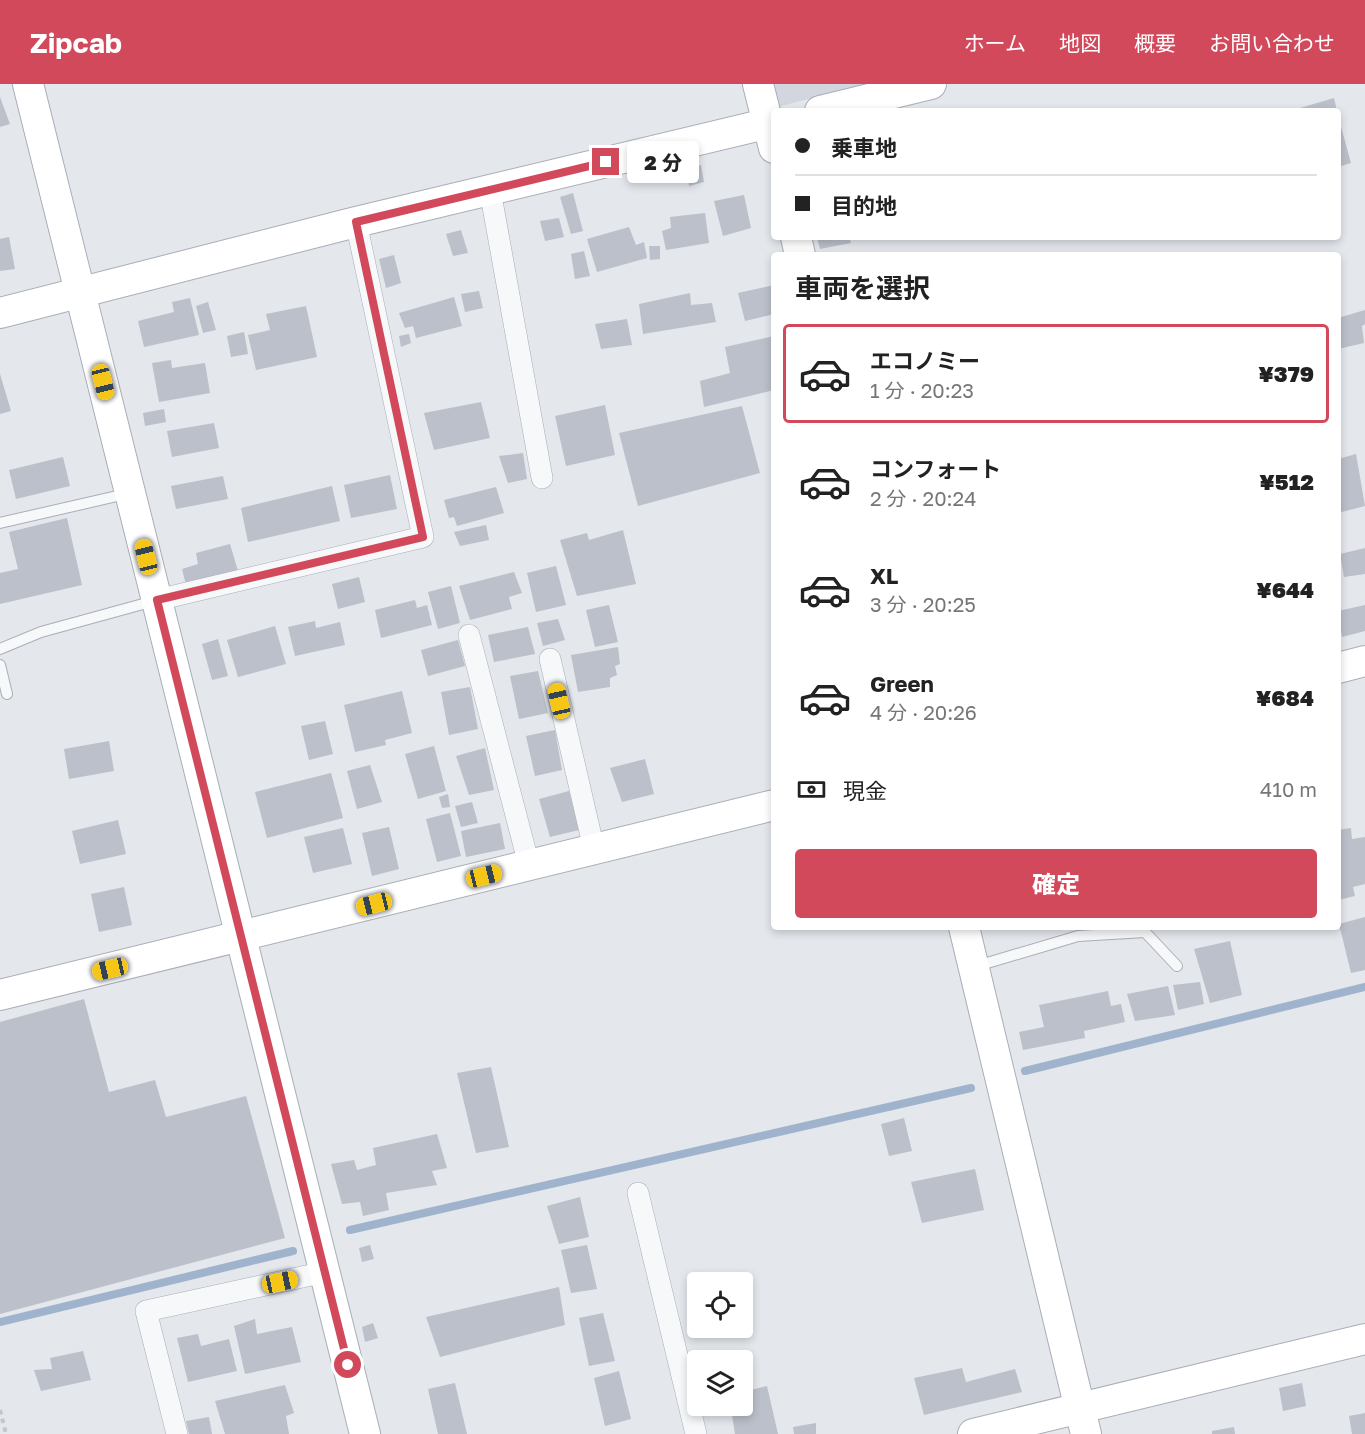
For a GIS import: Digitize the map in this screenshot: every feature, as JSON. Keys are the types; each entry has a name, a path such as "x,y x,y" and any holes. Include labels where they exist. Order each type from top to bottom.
{"street":[{"path":"28,84 365,1434"},
{"path":"758,84 771,128"},
{"path":"832,108 931,84"},
{"path":"0,313 490,190 771,131"},
{"path":"490,190 542,478"},
{"path":"157,600 423,537 356,222"},
{"path":"469,635 528,865"},
{"path":"550,659 594,849"},
{"path":"1341,667 1365,661"},
{"path":"0,995 771,806"},
{"path":"965,930 1083,1421"},
{"path":"638,1193 696,1434"},
{"path":"177,1434 146,1311 325,1272"},
{"path":"973,1434 1083,1421 1365,1339"}],"lane":[{"path":"0,523 130,493"},
{"path":"0,649 41,632 157,600"},
{"path":"0,665 7,694"},
{"path":"973,967 1078,936 1145,932 1177,966"}],"path":[{"path":"0,1410 6,1434"}],"shaded area":[{"path":"772,84 869,84 777,107"}],"building":[{"path":"0,97 10,124 0,127"},
{"path":"1334,98 1336,108 1300,108"},
{"path":"1341,127 1351,163 1341,166"},
{"path":"701,165 704,182 689,186 686,167"},
{"path":"573,193 583,231 571,234 560,197"},
{"path":"744,195 751,228 723,236 714,201"},
{"path":"705,213 709,243 666,250 662,231 671,228 670,217"},
{"path":"559,218 564,237 545,241 540,221"},
{"path":"629,227 636,245 644,242 647,258 597,272 587,239"},
{"path":"461,230 468,253 453,256 446,234"},
{"path":"9,237 15,269 0,271 0,239"},
{"path":"818,240 850,240 851,243 820,249"},
{"path":"649,246 660,246 660,259 650,260"},
{"path":"584,251 590,276 575,279 571,254"},
{"path":"394,255 401,283 386,288 379,259"},
{"path":"771,286 771,315 745,321 738,293"},
{"path":"479,291 483,308 465,312 461,294"},
{"path":"690,293 691,305 712,303 716,322 643,334 639,304"},
{"path":"454,297 462,326 416,338 413,326 405,328 399,313"},
{"path":"190,298 199,335 144,347 138,321 174,312 172,302"},
{"path":"208,302 216,330 203,333 196,306"},
{"path":"306,306 317,357 256,370 248,335 270,330 266,314"},
{"path":"1365,310 1365,324 1362,326 1364,343 1341,348 1341,317"},
{"path":"627,319 632,345 601,349 595,324"},
{"path":"244,332 248,354 231,357 227,336"},
{"path":"409,334 411,343 401,347 399,336"},
{"path":"771,337 771,391 704,407 700,381 730,373 725,347"},
{"path":"171,360 172,368 205,363 210,393 159,402 152,363"},
{"path":"0,374 11,411 0,414"},
{"path":"481,402 490,438 434,450 424,413"},
{"path":"605,405 615,455 566,466 555,416"},
{"path":"742,406 760,473 638,506 619,433"},
{"path":"164,409 166,422 145,426 143,413"},
{"path":"214,423 219,448 172,457 167,431"},
{"path":"523,453 527,479 508,483 499,456"},
{"path":"1356,454 1365,506 1341,512 1341,458"},
{"path":"63,457 70,486 16,499 9,470"},
{"path":"390,475 397,509 351,518 344,485"},
{"path":"223,476 228,499 176,509 171,486"},
{"path":"332,486 340,521 248,542 241,508"},
{"path":"496,487 504,513 457,526 454,517 449,518 444,500"},
{"path":"67,518 82,585 0,604 0,573 18,569 9,532"},
{"path":"486,525 489,540 460,546 454,532"},
{"path":"623,530 636,584 577,596 560,540 587,533 589,540"},
{"path":"230,544 238,571 186,585 182,569 198,564 196,553"},
{"path":"1365,548 1365,574 1344,577 1341,554"},
{"path":"556,566 566,605 536,612 527,573"},
{"path":"514,572 522,593 509,597 512,609 470,620 459,586"},
{"path":"359,577 365,602 338,609 332,584"},
{"path":"451,586 460,623 438,629 428,592"},
{"path":"415,600 417,608 427,605 432,625 381,638 375,610"},
{"path":"609,605 618,642 595,647 586,610"},
{"path":"1365,605 1365,631 1342,637 1341,610"},
{"path":"558,619 565,640 543,646 537,623"},
{"path":"315,621 316,628 340,622 345,645 295,656 288,627"},
{"path":"275,626 286,664 238,677 227,640"},
{"path":"528,627 535,654 494,662 488,635"},
{"path":"218,639 228,676 212,680 202,644"},
{"path":"458,640 465,666 428,676 421,650"},
{"path":"618,647 620,664 615,666 617,675 610,678 610,687 578,692 571,655"},
{"path":"538,671 548,713 519,719 510,676"},
{"path":"470,687 478,729 449,735 441,692"},
{"path":"402,691 412,733 385,740 386,745 355,752 344,705"},
{"path":"325,721 333,754 309,760 301,726"},
{"path":"555,730 562,770 535,776 526,736"},
{"path":"109,741 114,771 69,779 64,749"},
{"path":"434,746 446,791 418,799 405,754"},
{"path":"485,748 494,790 469,795 456,756"},
{"path":"645,759 654,794 622,802 610,768"},
{"path":"370,765 382,802 357,809 347,771"},
{"path":"331,773 343,818 267,838 255,792"},
{"path":"569,791 579,830 550,837 539,799"},
{"path":"448,794 450,807 442,808 439,797"},
{"path":"472,802 478,823 461,827 455,806"},
{"path":"450,813 461,856 437,862 426,819"},
{"path":"118,820 126,854 80,864 72,831"},
{"path":"500,823 505,849 466,857 461,831"},
{"path":"389,827 399,869 372,876 362,833"},
{"path":"343,828 352,864 313,873 304,837"},
{"path":"1351,828 1352,839 1365,837 1365,884 1353,887 1355,896 1341,899 1341,830"},
{"path":"124,887 132,925 99,932 91,894"},
{"path":"1365,917 1365,970 1351,973 1340,930 1341,923"},
{"path":"1230,941 1242,995 1210,1003 1194,949"},
{"path":"1200,982 1204,1004 1178,1010 1173,985"},
{"path":"1168,986 1175,1015 1135,1021 1127,994"},
{"path":"1108,991 1111,1006 1121,1004 1125,1022 1084,1031 1085,1038 1023,1050 1019,1032 1044,1027 1039,1005"},
{"path":"84,999 109,1092 155,1080 166,1117 246,1096 285,1238 0,1314 0,1022"},
{"path":"491,1067 509,1147 476,1153 457,1073"},
{"path":"904,1118 912,1151 889,1156 881,1124"},
{"path":"437,1134 447,1168 432,1171 437,1185 386,1193 389,1210 363,1216 360,1202 342,1204 331,1164 354,1160 357,1170 376,1165 373,1148"},
{"path":"975,1169 984,1210 922,1223 911,1182"},
{"path":"580,1197 589,1237 559,1244 547,1206"},
{"path":"370,1245 374,1259 362,1262 359,1248"},
{"path":"587,1245 597,1289 571,1293 561,1250"},
{"path":"559,1287 565,1325 440,1357 426,1317"},
{"path":"603,1313 615,1361 589,1366 579,1318"},
{"path":"255,1319 257,1334 292,1327 301,1362 245,1374 234,1326"},
{"path":"373,1323 378,1338 365,1342 362,1327"},
{"path":"198,1334 201,1346 229,1339 237,1371 188,1382 177,1338"},
{"path":"83,1351 91,1380 41,1391 34,1370 52,1369 50,1358"},
{"path":"962,1368 966,1382 1015,1369 1022,1392 924,1415 914,1378"},
{"path":"619,1371 631,1419 605,1426 594,1378"},
{"path":"455,1383 467,1434 438,1434 428,1389"},
{"path":"1302,1383 1306,1406 1283,1411 1279,1388"},
{"path":"285,1385 294,1413 286,1416 289,1434 225,1434 215,1401"},
{"path":"767,1386 778,1434 735,1434 732,1416 753,1416 753,1389"},
{"path":"1365,1413 1365,1434 1352,1434 1349,1416"},
{"path":"209,1417 212,1434 189,1434 186,1421"},
{"path":"816,1423 816,1434 794,1434 793,1427"},
{"path":"1234,1427 1235,1434 1212,1434 1212,1431"}],"waterway":[{"path":"1025,1071 1365,987"},
{"path":"350,1230 971,1088"},
{"path":"0,1322 293,1251"}],"route":[{"path":"348,1365 157,600 423,537 356,222 606,162"}]}
